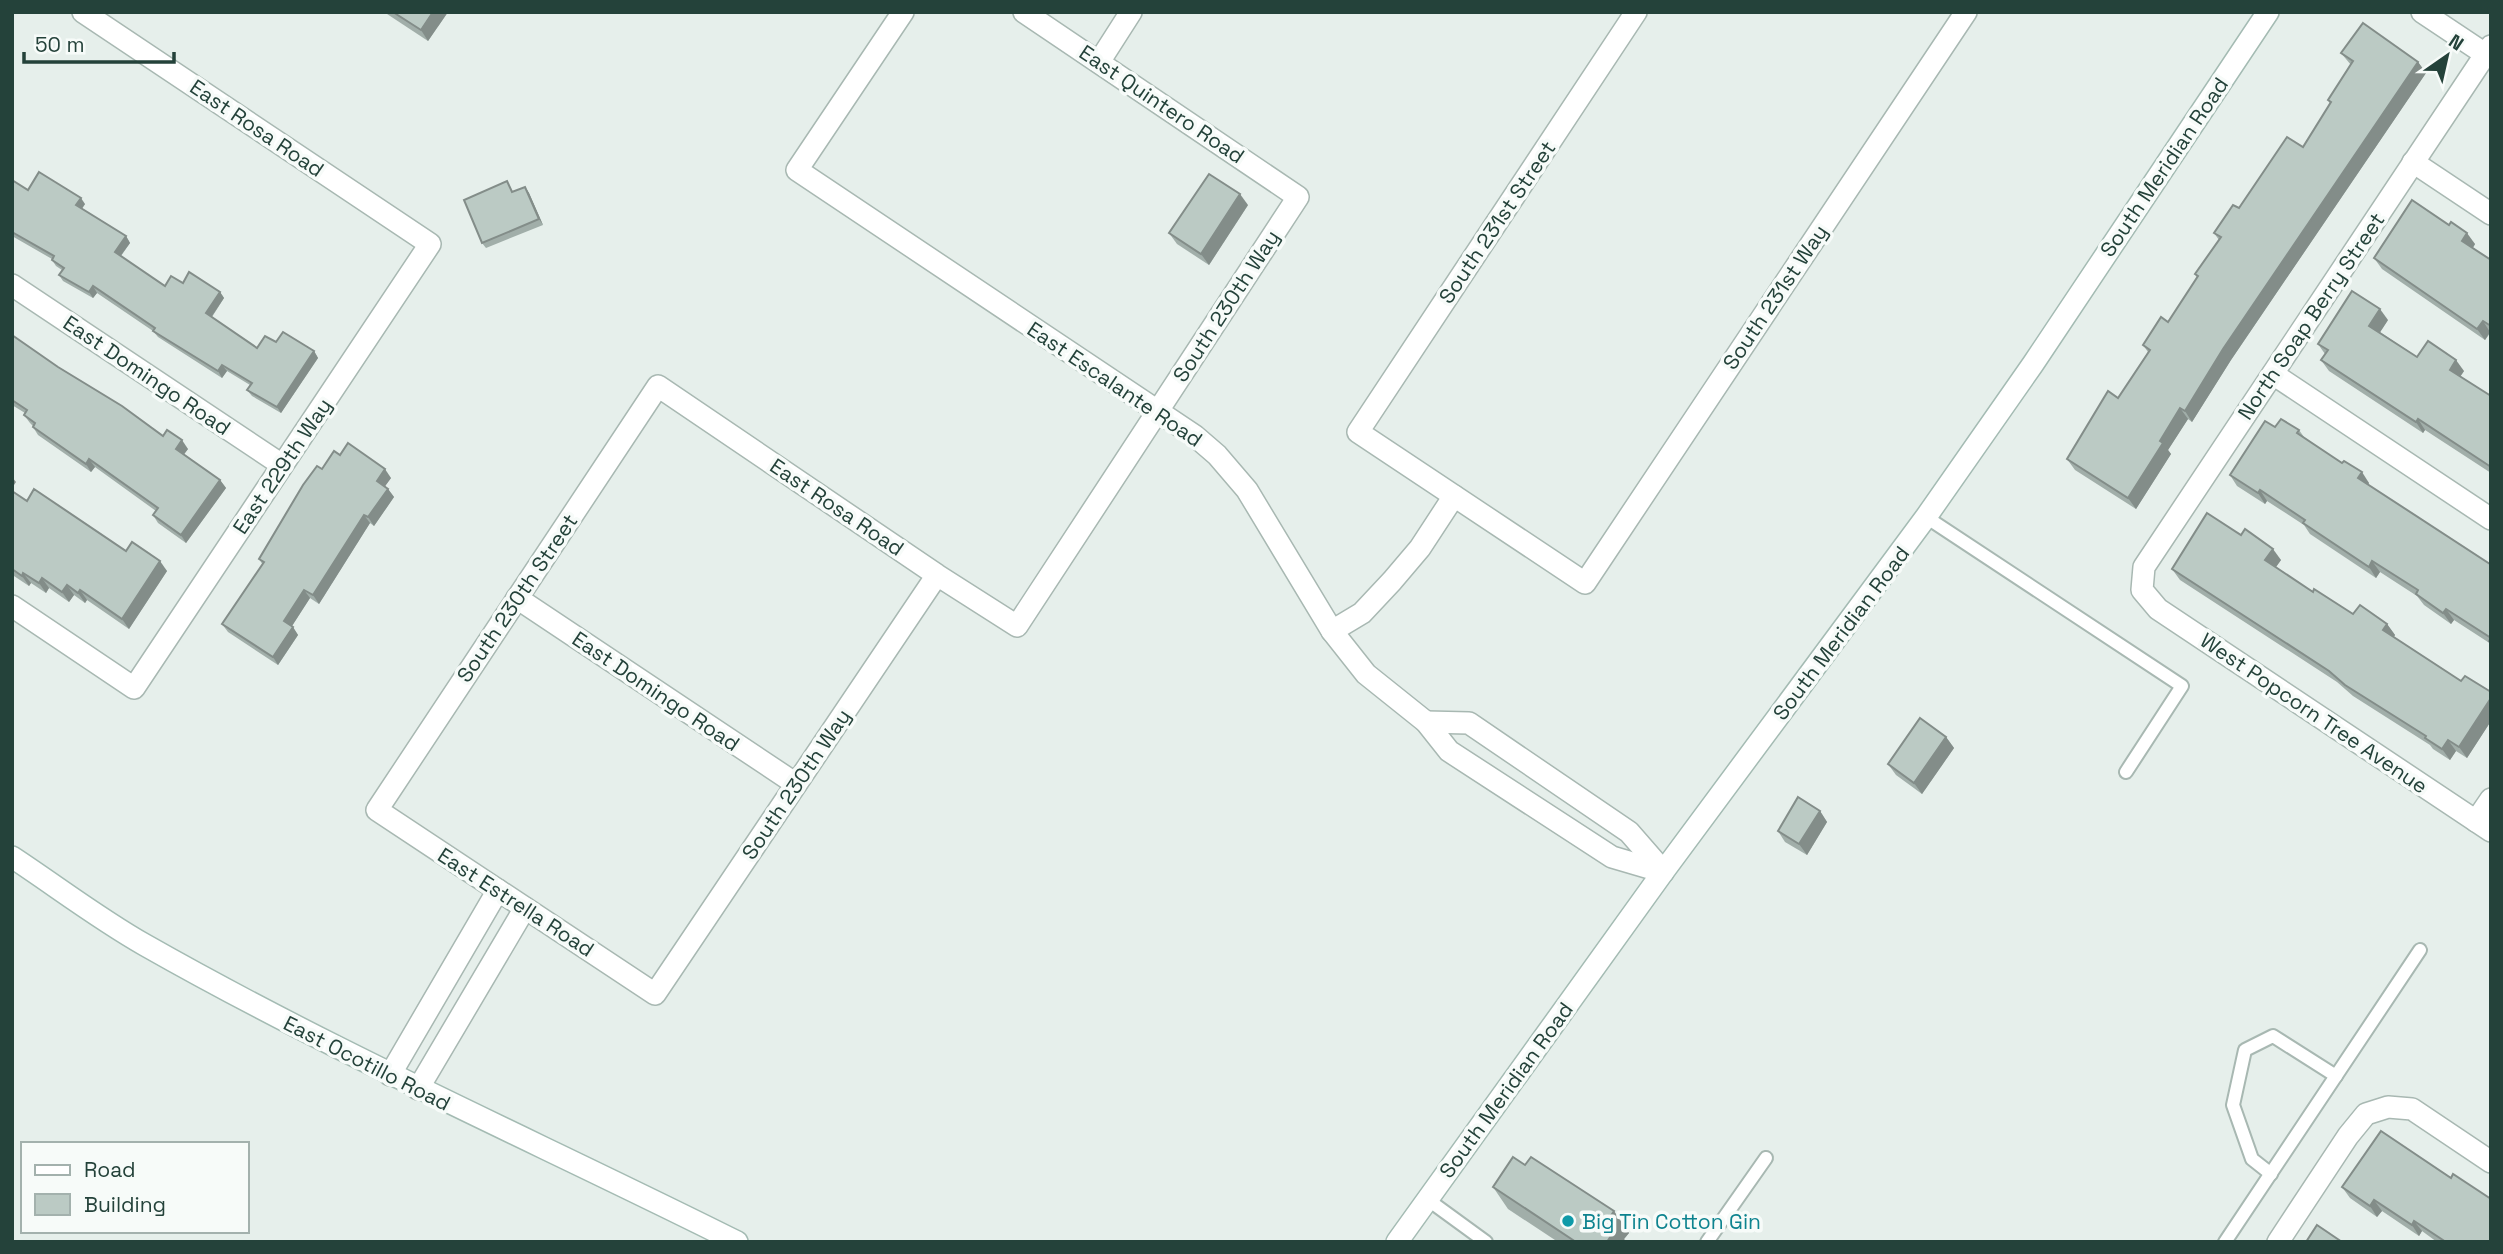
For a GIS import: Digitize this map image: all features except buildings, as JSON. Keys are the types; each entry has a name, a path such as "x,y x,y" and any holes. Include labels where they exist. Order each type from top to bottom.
{"street":[{"name":"East Rosa Road","path":"83,12 430,244"},
{"name":"East Escalante Road","path":"903,12 797,170 1195,436 1217,455 1247,490 1332,631 1366,674 1426,722 1449,751 1612,857 1663,872"},
{"name":"East Quintero Road","path":"1024,12 1298,197"},
{"path":"1099,62 1132,12"},
{"name":"South 231st Street","path":"1454,496 1358,432 1636,12"},
{"name":"South 231st Way","path":"1454,496 1585,583 1966,12"},
{"name":"South Meridian Road","path":"1397,1242 1663,872 1926,517 2033,364 2268,12"},
{"path":"2422,12 2488,50"},
{"name":"North Soap Berry Street","path":"2142,590 2144,568 2488,50"},
{"path":"2413,162 2491,214"},
{"name":"South 230th Way","path":"1017,626 1298,197"},
{"name":"East 229th Way","path":"12,606 134,688 430,244"},
{"name":"East Domingo Road","path":"12,285 282,465"},
{"path":"2273,374 2491,519"},
{"name":"East Rosa Road","path":"658,386 1017,626"},
{"name":"South 230th Street","path":"377,810 658,386"},
{"path":"1332,631 1362,613 1392,581 1420,548 1454,496"},
{"name":"South 230th Way","path":"655,994 937,575"},
{"name":"West Popcorn Tree Avenue","path":"2142,590 2158,609 2483,826"},
{"name":"East Domingo Road","path":"517,598 796,784"},
{"path":"1426,722 1469,723 1629,832 1663,872"},
{"path":"2483,826 2491,799"},
{"name":"East Estrella Road","path":"377,810 655,994"},
{"name":"East Ocotillo Road","path":"12,857 144,944 274,1016 418,1089 737,1242"},
{"path":"390,1075 498,890"},
{"path":"418,1089 525,908"},
{"path":"2278,1242 2348,1136 2366,1114 2388,1107 2412,1109 2491,1162"}],"lane":[{"path":"1926,517 2182,686 2126,772"},
{"path":"2225,1242 2420,950"},
{"path":"2271,1174 2252,1159 2233,1105 2245,1050 2273,1036 2336,1076"},
{"path":"1707,1242 1766,1158"},
{"path":"1427,1199 1486,1242"}],"place":[{"name":"Big Tin Cotton Gin","path":"1568,1221"}]}
